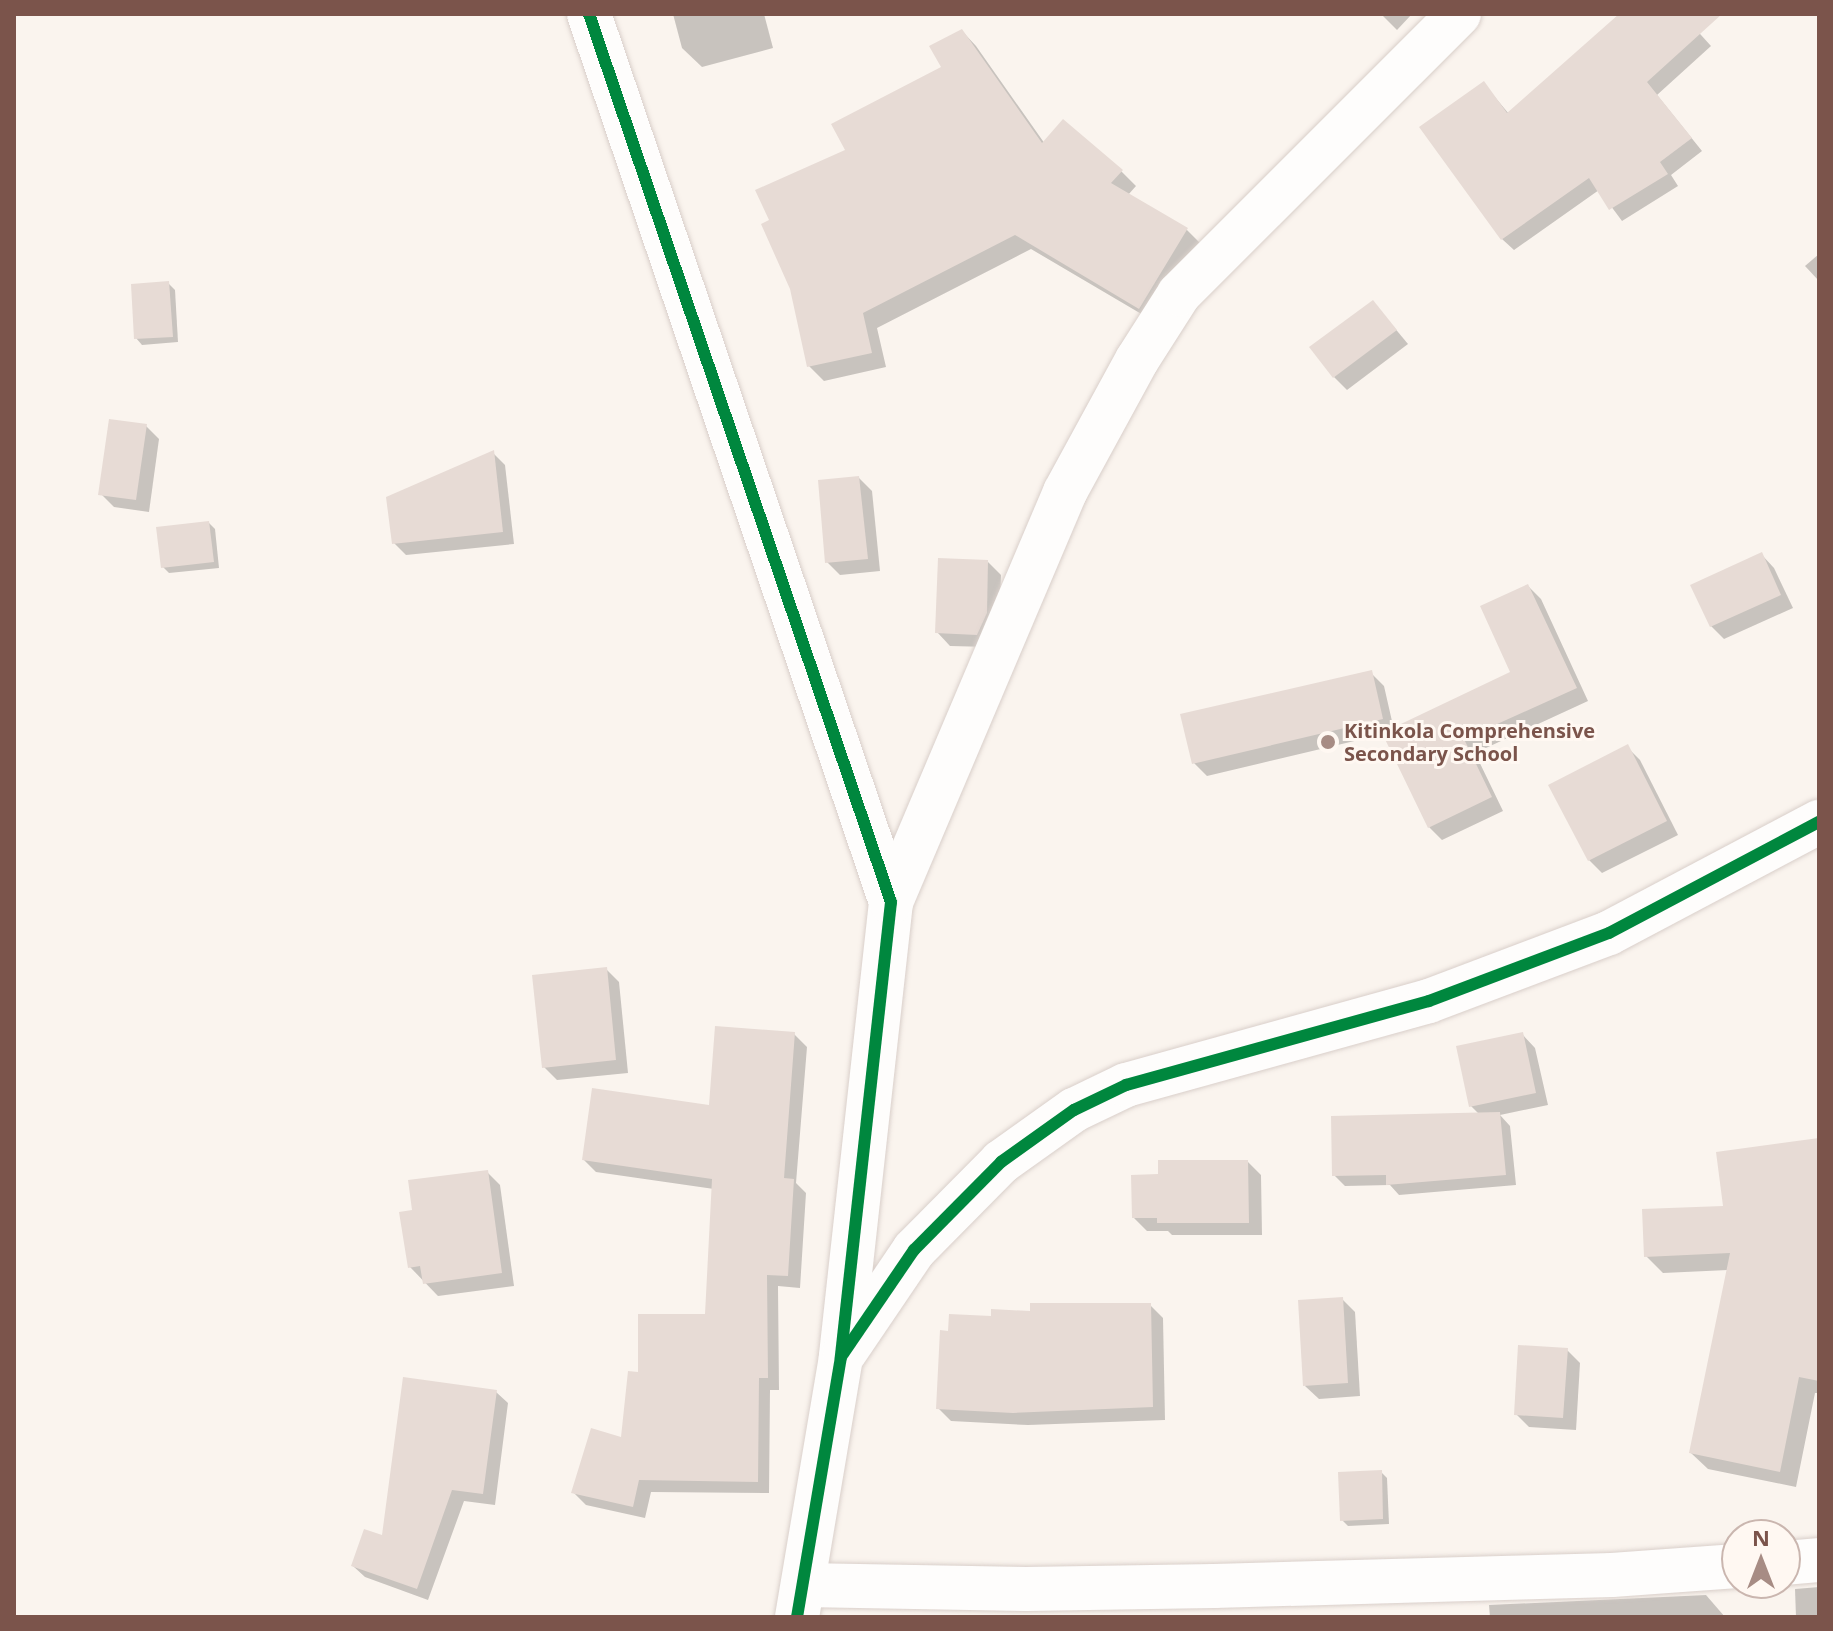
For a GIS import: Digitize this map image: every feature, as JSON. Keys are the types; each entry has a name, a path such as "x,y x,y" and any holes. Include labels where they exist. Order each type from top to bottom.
{"street":[{"path":"589,14 891,902"},
{"path":"1459,14 1179,294 1145,347 1065,492 891,902 841,1357 800,1601 1026,1589 1612,1575 1721,1567"},
{"path":"841,1357 914,1250 1001,1162 1074,1110 1126,1085 1429,1001 1609,933 1819,822"}],"building":[{"path":"1619,14 1722,14 1647,82 1692,138 1660,162 1668,174 1609,210 1589,178 1501,240 1419,127 1484,81 1507,113"},
{"path":"962,29 1042,143 1063,119 1123,170 1111,183 1188,228 1139,309 1015,235 863,313 872,353 807,367 790,289 761,224 769,220 755,190 845,150 831,124 941,67 929,46"},
{"path":"169,281 173,337 134,339 131,284"},
{"path":"1373,300 1397,330 1333,378 1309,347"},
{"path":"109,419 147,424 136,500 98,495"},
{"path":"494,450 503,532 392,544 386,497"},
{"path":"859,476 868,559 825,563 818,480"},
{"path":"209,521 214,562 161,568 156,527"},
{"path":"1762,552 1781,595 1710,627 1690,585"},
{"path":"938,558 988,560 987,613 977,635 935,633"},
{"path":"1528,584 1577,688 1464,739 1492,797 1428,828 1382,733 1510,672 1480,606"},
{"path":"1372,670 1383,719 1192,764 1180,714"},
{"path":"1628,744 1667,821 1588,861 1548,785"},
{"path":"607,967 616,1060 542,1068 532,975"},
{"path":"715,1026 795,1032 784,1178 794,1179 788,1276 767,1275 768,1378 759,1378 758,1482 639,1480 633,1507 571,1493 591,1428 621,1437 628,1371 638,1372 638,1314 705,1314 712,1179 582,1160 592,1088 709,1105"},
{"path":"1523,1032 1536,1093 1469,1107 1456,1046"},
{"path":"1500,1112 1506,1175 1386,1185 1386,1175 1332,1176 1331,1116"},
{"path":"1819,1138 1819,1381 1799,1377 1780,1472 1689,1453 1730,1253 1644,1257 1642,1209 1723,1206 1716,1152"},
{"path":"1158,1160 1248,1160 1249,1223 1157,1223 1157,1218 1132,1218 1131,1175 1158,1174"},
{"path":"488,1170 502,1273 423,1284 420,1266 408,1268 399,1212 412,1210 408,1180"},
{"path":"1343,1297 1348,1383 1303,1386 1298,1300"},
{"path":"1030,1303 1151,1303 1153,1407 1013,1413 936,1409 940,1330 948,1331 949,1314 991,1316 991,1309 1030,1311"},
{"path":"1518,1345 1568,1348 1563,1418 1514,1415"},
{"path":"403,1377 497,1390 483,1494 452,1490 417,1589 351,1566 364,1529 382,1535"},
{"path":"1382,1470 1383,1519 1340,1521 1338,1472"}],"cycle path":[{"path":"589,14 891,902 841,1357 797,1617"},
{"path":"843,1354 914,1250 1001,1162 1074,1110 1126,1085 1429,1001 1609,933 1819,822"}],"place":[{"name":"Kitinkola Comprehensive Secondary School","path":"1328,742"}]}
